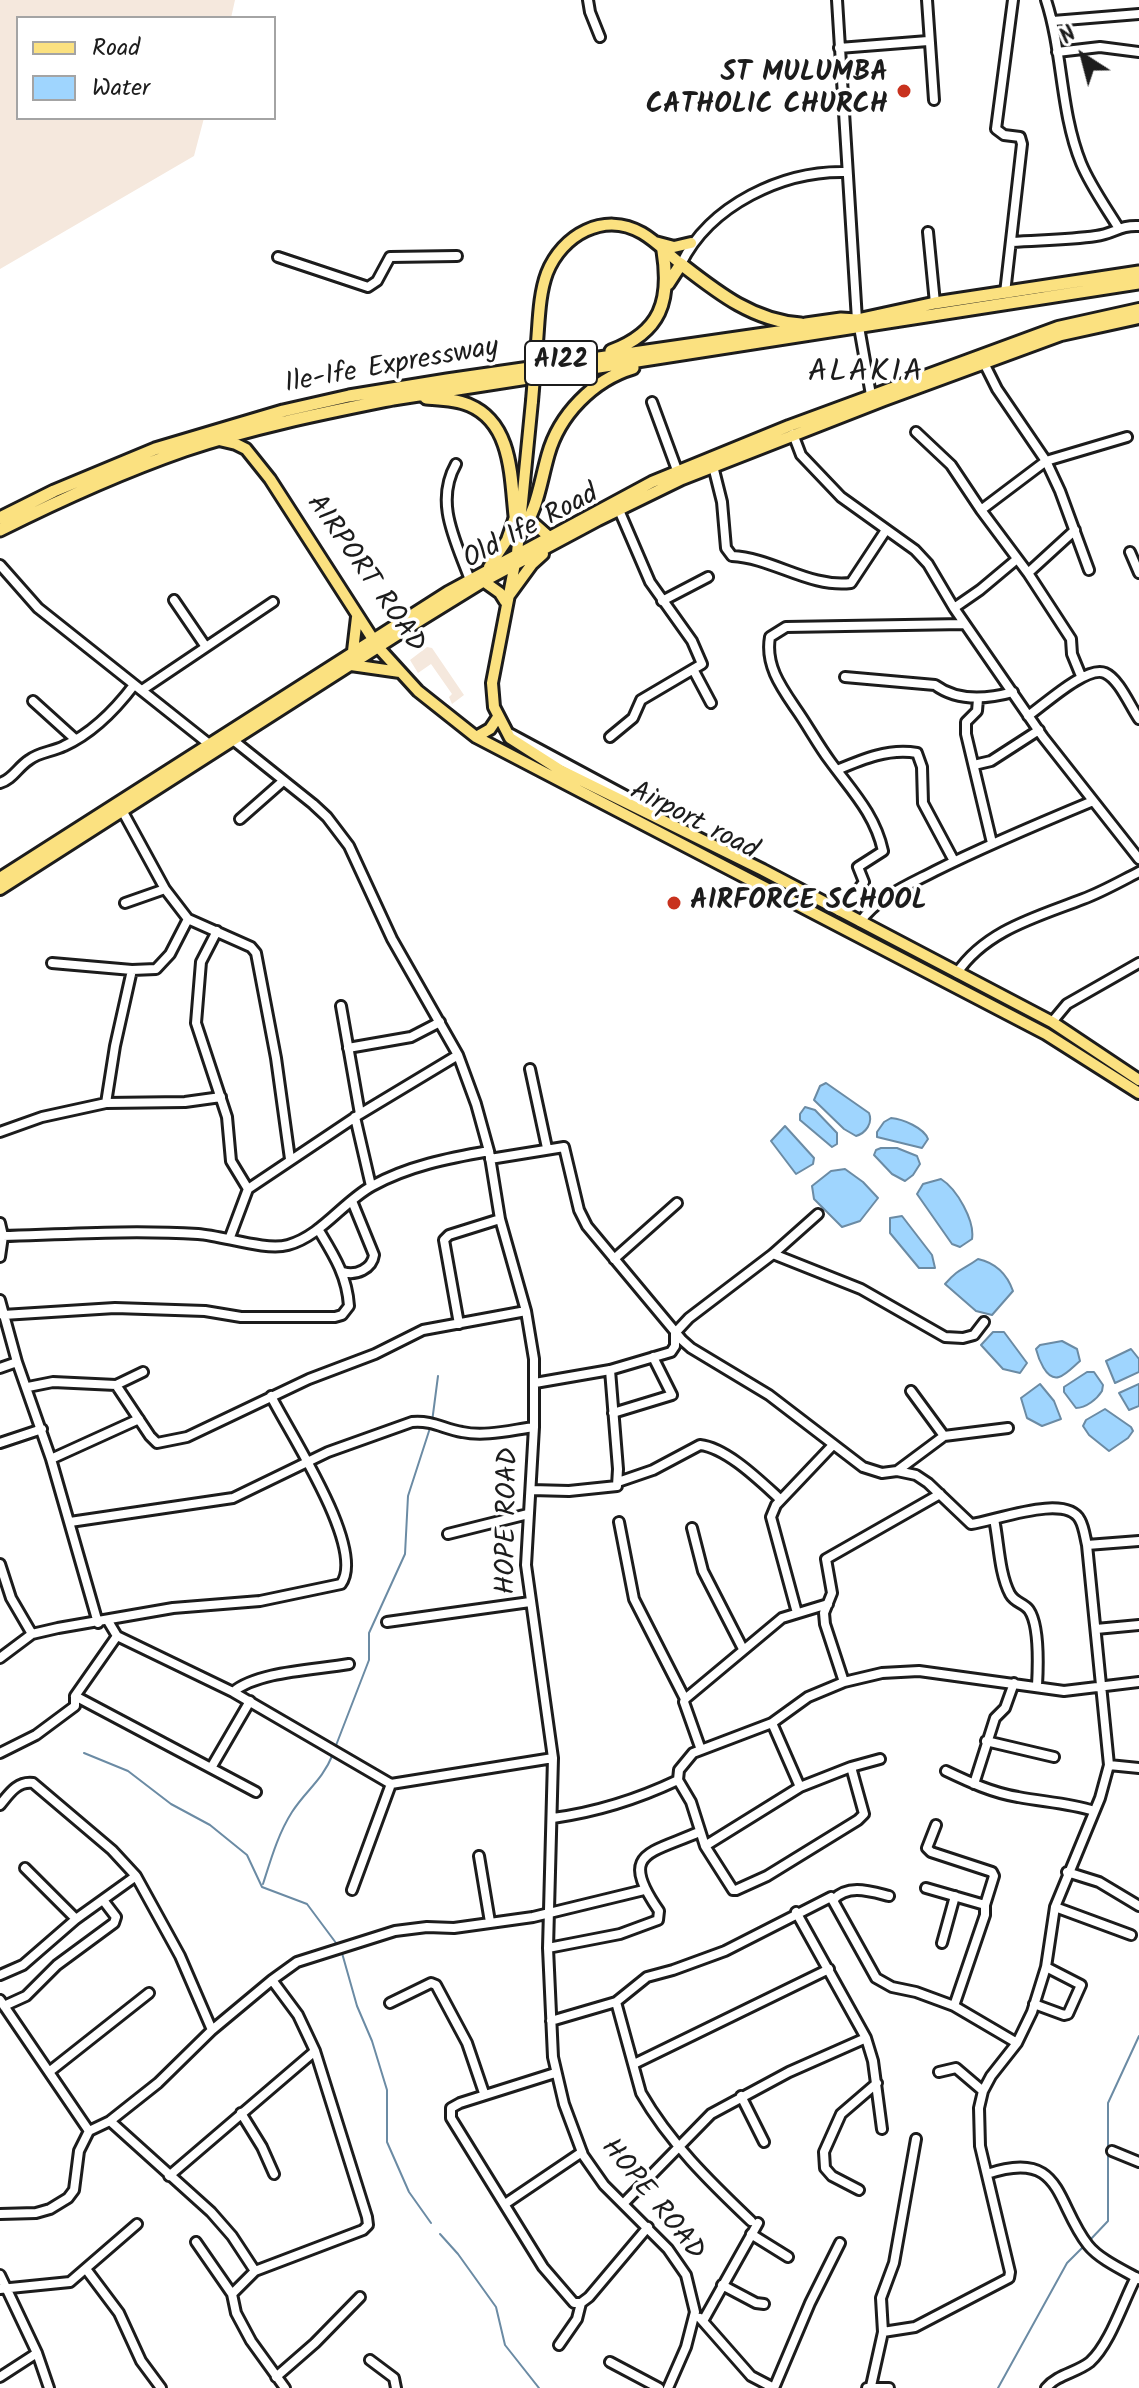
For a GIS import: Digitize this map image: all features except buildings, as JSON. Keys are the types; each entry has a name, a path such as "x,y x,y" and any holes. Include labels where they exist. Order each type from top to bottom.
{"highway":[{"path":"579,360 636,340 663,308 668,284 663,251"},
{"path":"668,284 681,264 715,291 745,309 775,319 806,324"},
{"name":"Ile-Ife Expressway","path":"0,518 155,449 235,424 349,396 799,329 806,324 841,319 858,324 935,303 1139,272"},
{"name":"Ile-Ife Expressway","path":"0,530 133,469 219,440 312,416 393,399 681,355 858,324 1139,283"},
{"path":"518,537 530,520 551,445 572,410 596,387 621,372 681,355"},
{"path":"393,399 425,398 456,402 469,405 489,420 498,430 508,451 518,537"}],"main road":[{"path":"476,737 490,729 498,717 492,697 492,683 505,601 516,559 546,275 554,258 585,229 610,224 632,228 681,264"},
{"path":"653,241 674,247 691,243"},
{"name":"Old Ife Road","path":"551,540 713,466 1058,327 1139,309"},
{"name":"Old Ife Road","path":"0,889 351,665 375,643 479,577 677,470 871,395 896,391 1061,335 1139,318"},
{"name":"AIRPORT ROAD","path":"219,440 241,446 262,469 375,643 418,691 476,737"},
{"path":"505,601 500,593 479,577 507,540 514,520"},
{"path":"505,601 551,540 530,520"},
{"path":"353,651 357,615"},
{"name":"Old Ife Road","path":"0,878 353,651 375,643"},
{"path":"351,665 401,672"},
{"name":"Airport road","path":"498,717 519,746 1046,1034 1139,1093"},
{"name":"Airport road","path":"476,737 657,824 763,870 1052,1022 1139,1080"}],"street":[{"path":"588,0 600,37"},
{"path":"837,0 858,324 871,395"},
{"path":"927,0 934,100"},
{"path":"1005,293 1022,144 1020,137 1004,135 996,129 1013,0"},
{"path":"1046,0 1053,21 1080,161 1118,227"},
{"path":"1053,21 1139,14"},
{"path":"839,48 928,41"},
{"path":"1057,52 1100,47 1139,52"},
{"path":"826,172 846,153"},
{"path":"681,264 691,243 742,201 768,186 807,174 847,172"},
{"path":"1012,242 1092,237 1105,235 1118,227 1139,226"},
{"path":"928,232 935,303"},
{"path":"278,257 368,287 377,281 390,257 457,256"},
{"path":"984,363 997,389 1046,461 1089,570"},
{"path":"652,402 677,470"},
{"path":"916,432 951,465 1028,573 1071,639 1072,654 1081,676"},
{"path":"793,434 801,455 841,497 915,550 928,564 964,624 1028,716 1139,859"},
{"path":"981,510 1046,461 1127,437"},
{"path":"456,464 449,477 446,514 479,577"},
{"path":"713,466 722,502 726,548 732,556 745,556 796,575 835,584 851,583 886,530"},
{"path":"610,737 633,718 641,700 702,664 692,641 650,582 619,510"},
{"path":"1028,573 1075,530"},
{"path":"1130,552 1139,573"},
{"path":"954,608 1017,559"},
{"path":"0,565 38,608 209,744"},
{"path":"662,601 708,577"},
{"path":"174,600 206,647"},
{"path":"0,783 6,782 26,761 75,739 106,718 138,687 273,602"},
{"path":"839,911 864,882 858,867 883,851 867,810 780,687 771,665 770,637 786,627 964,624"},
{"path":"694,671 711,703"},
{"path":"1028,716 1081,676 1095,671 1104,672 1113,679 1139,719"},
{"path":"845,677 935,685 978,699 1013,692"},
{"path":"978,699 977,711 966,722 969,752 992,843"},
{"path":"33,701 75,739"},
{"path":"974,765 991,761 1039,730"},
{"path":"507,732 763,870"},
{"name":"HOPE ROAD","path":"233,740 327,817 349,846 392,939 458,1055 476,1104 500,1219 532,1338 534,1427 526,1565 553,1758 548,1948 555,2073 582,2152 604,2185 678,2261 690,2289 695,2312"},
{"path":"837,770 875,754 917,753 922,767 923,803 954,861"},
{"path":"240,819 282,782"},
{"path":"860,922 867,911 893,892 992,843 1093,801"},
{"path":"123,812 165,889 188,919 251,947 256,953 276,1058 290,1159"},
{"path":"957,973 968,956 983,944 1042,912 1085,899 1139,872"},
{"path":"125,903 165,889"},
{"path":"52,963 151,970 160,966 170,954 188,919"},
{"path":"217,931 201,962 195,1013 227,1117 231,1161 248,1189"},
{"path":"1052,1022 1067,1004 1139,963"},
{"path":"106,1103 132,970"},
{"path":"341,1006 371,1186"},
{"path":"348,1048 411,1037 440,1022"},
{"path":"230,1237 248,1189 358,1115 458,1055"},
{"path":"530,1069 547,1148"},
{"path":"0,1132 42,1117 106,1103 185,1102 221,1097"},
{"path":"3,1236 128,1232 230,1237 263,1246 286,1246 318,1229 371,1186 433,1162 564,1147 579,1210 587,1226 675,1333 691,1348 769,1395 832,1446 872,1471 916,1475 971,1524 1041,1509 1074,1512 1081,1521 1087,1545 1109,1765 1055,1907 1046,1967 1034,2004 1017,2043 983,2091 979,2108 979,2139 1009,2278 915,2327 883,2332"},
{"path":"343,1272 352,1274 365,1269 373,1262 374,1255 352,1201"},
{"path":"614,1259 677,1203"},
{"path":"671,1352 675,1346 675,1333 689,1318 773,1254 818,1214"},
{"path":"459,1324 444,1240 449,1235 500,1219"},
{"path":"0,1223 3,1236 0,1257"},
{"path":"3,1315 115,1308 205,1311 241,1317 335,1317 342,1315 349,1306 343,1272 318,1229"},
{"path":"773,1254 861,1289 945,1337 974,1335 984,1322"},
{"path":"0,1300 17,1362 42,1429 98,1623"},
{"path":"116,1385 157,1443 167,1442 187,1437 271,1396 367,1358 423,1330 526,1311"},
{"path":"535,1383 610,1370 691,1348"},
{"path":"613,1413 672,1395 653,1357"},
{"path":"0,1368 17,1362"},
{"path":"610,1370 618,1482"},
{"path":"28,1387 53,1382 116,1385 143,1372"},
{"path":"911,1391 944,1436"},
{"path":"0,1658 32,1634 173,1608 260,1601 341,1584 345,1580 346,1570 334,1513 323,1487 271,1396"},
{"path":"51,1459 139,1419"},
{"path":"70,1522 233,1498 368,1436 412,1422 426,1420 473,1434 534,1427"},
{"path":"897,1471 944,1436 1008,1428"},
{"path":"0,1443 42,1429"},
{"path":"531,1490 611,1488 618,1482 706,1445 744,1467 780,1499"},
{"path":"797,1613 771,1517 780,1499 832,1446"},
{"path":"844,1682 827,1634 824,1613 832,1593 826,1559 940,1494"},
{"path":"448,1534 528,1514"},
{"path":"994,1519 1011,1596 1029,1609 1033,1619 1038,1656 1037,1686"},
{"path":"619,1522 634,1599 685,1699 701,1750"},
{"path":"692,1528 703,1571 743,1649"},
{"path":"1087,1545 1139,1541"},
{"path":"0,1567 11,1598 32,1634"},
{"path":"387,1622 530,1602"},
{"path":"685,1699 782,1618 828,1604"},
{"path":"108,1621 117,1636 250,1701 391,1784 553,1758"},
{"path":"1096,1629 1139,1625"},
{"path":"0,1753 36,1735 75,1706 75,1696 117,1636"},
{"path":"233,1692 259,1678 349,1664"},
{"path":"553,1818 647,1795 678,1780 684,1761 701,1750 772,1723 808,1697 844,1682 882,1673 919,1671 1064,1691 1139,1682"},
{"path":"974,1784 995,1718 1005,1708 1014,1683"},
{"path":"75,1696 256,1792"},
{"path":"211,1768 250,1701"},
{"path":"772,1723 800,1787"},
{"path":"986,1741 1054,1757"},
{"path":"705,1846 800,1787 880,1759"},
{"path":"1109,1765 1139,1768"},
{"path":"678,1780 691,1802 705,1846 733,1890 767,1876 844,1831 864,1814 851,1767"},
{"path":"946,1771 974,1784 1016,1797 1070,1804 1094,1811"},
{"path":"0,1805 16,1786 24,1782 33,1783 112,1850 136,1876 180,1956 212,2030"},
{"path":"352,1890 391,1784"},
{"path":"936,1825 927,1848 931,1852 994,1874 985,1915 954,2006"},
{"path":"548,1948 620,1934 658,1920 659,1911 644,1890 639,1867 641,1860 699,1832"},
{"path":"479,1856 490,1922"},
{"path":"25,1868 76,1919"},
{"path":"1067,1872 1099,1882 1139,1906"},
{"path":"0,1964 2,1974 23,1965 76,1919 136,1876"},
{"path":"926,1888 985,1905"},
{"path":"0,2214 36,2213 68,2198 74,2190 79,2151 89,2131 110,2121 272,1980 308,1958 380,1935 550,1914 644,1890"},
{"path":"833,1900 841,1892 849,1890 889,1896"},
{"path":"942,1943 955,1896"},
{"path":"551,2021 616,2002 647,1977 714,1955 827,1898 833,1900 876,1978 892,1987 954,2006 1017,2043"},
{"path":"89,2131 2,2003 26,1996 57,1965 114,1923 116,1917 103,1900"},
{"path":"1055,1907 1131,1935"},
{"path":"796,1912 866,2038 877,2083 882,2129"},
{"path":"1034,2004 1068,2014 1081,1985 1046,1967"},
{"path":"634,2064 829,1969"},
{"path":"232,2294 255,2271 363,2230 368,2225 315,2051 298,2015 272,1980"},
{"path":"390,2003 431,1983 436,1985 467,2043 484,2093"},
{"path":"49,2072 149,1993"},
{"path":"616,2002 641,2093 678,2146 754,2222 751,2234 703,2321"},
{"path":"623,2204 711,2114 741,2096 866,2038"},
{"path":"169,2176 315,2051"},
{"path":"939,2072 956,2068 983,2091"},
{"path":"555,2073 484,2093 456,2105 449,2113 554,2281 567,2298 581,2303"},
{"path":"859,2190 832,2176 825,2168 824,2152 841,2114 877,2083"},
{"path":"741,2096 764,2142"},
{"path":"241,2113 274,2174"},
{"path":"110,2121 211,2212 232,2236 255,2271"},
{"path":"889,2388 869,2387 883,2332 881,2298 894,2263 916,2139"},
{"path":"1112,2151 1139,2162"},
{"path":"505,2204 582,2152"},
{"path":"987,2174 1005,2168 1027,2168 1051,2178 1086,2242 1137,2278 1098,2353 1085,2365 1057,2378 1046,2388"},
{"path":"3,2288 70,2282 137,2224"},
{"path":"559,2345 577,2319 581,2303 648,2227"},
{"path":"751,2234 788,2257"},
{"path":"196,2242 232,2294 236,2313 282,2387"},
{"path":"695,2312 751,2376 774,2388 810,2303 840,2243"},
{"path":"86,2269 119,2313 141,2361 161,2388"},
{"path":"0,2275 3,2288 37,2353 49,2388"},
{"path":"722,2285 764,2304"},
{"path":"276,2377 360,2297"},
{"path":"668,2388 686,2347 695,2312"},
{"path":"0,2377 37,2353"},
{"path":"370,2360 394,2378 396,2388"},
{"path":"610,2362 659,2388"}],"shaded area":[{"path":"0,0 235,0 231,16 16,16 16,120 203,120 194,156 0,269"},
{"path":"427,647 432,648 464,695 452,704 449,697 452,694 431,664 418,673 410,660"}],"water":[{"path":"826,1083 869,1113 869,1124 863,1133 856,1136 844,1129 814,1100 820,1086"},
{"path":"805,1107 815,1110 837,1133 837,1144 832,1147 800,1120"},
{"path":"891,1118 907,1122 922,1131 928,1139 922,1148 877,1137 884,1122"},
{"path":"785,1126 814,1158 813,1164 796,1174 771,1141"},
{"path":"881,1148 897,1148 917,1156 920,1164 905,1181 892,1174 874,1155"},
{"path":"845,1169 878,1198 860,1221 842,1227 814,1199 812,1186 831,1171"},
{"path":"941,1179 959,1198 971,1223 972,1239 960,1247 952,1244 917,1194 923,1184"},
{"path":"902,1216 932,1255 935,1268 919,1268 890,1233 890,1218"},
{"path":"978,1259 1000,1270 1013,1291 992,1315 976,1311 945,1284"},
{"path":"993,1332 1004,1332 1027,1363 1020,1373 1003,1369 981,1345"},
{"path":"1062,1341 1077,1349 1080,1361 1064,1374 1054,1377 1043,1368 1036,1349 1040,1345"},
{"path":"1131,1349 1139,1359 1139,1372 1115,1383 1106,1361"},
{"path":"1087,1372 1094,1372 1103,1385 1102,1391 1091,1402 1076,1408 1064,1392 1064,1387"},
{"path":"1040,1384 1054,1401 1061,1419 1042,1426 1027,1418 1021,1398"},
{"path":"1139,1384 1139,1406 1129,1410 1119,1393"},
{"path":"1105,1409 1133,1431 1109,1451 1083,1426 1086,1420"}],"waterway":[{"path":"432,1422 438,1376"},
{"path":"335,1748 369,1660 369,1633 405,1554 408,1496 430,1428"},
{"path":"84,1753 128,1771 171,1804 210,1825 247,1855 262,1887 307,1904 339,1947"},
{"path":"263,1884 287,1820 333,1754"},
{"path":"342,1953 387,2090 387,2142 409,2192 431,2223"},
{"path":"1090,2240 1108,2221 1108,2103 1139,2036"},
{"path":"440,2234 496,2307 505,2345 539,2388"},
{"path":"998,2388 1067,2263 1085,2245"}],"place":[{"name":"ST MULUMBA CATHOLIC CHURCH","path":"904,91"},
{"name":"AIRFORCE SCHOOL","path":"674,903"}],"district":[{"name":"ALAKIA","path":"866,376"}]}
